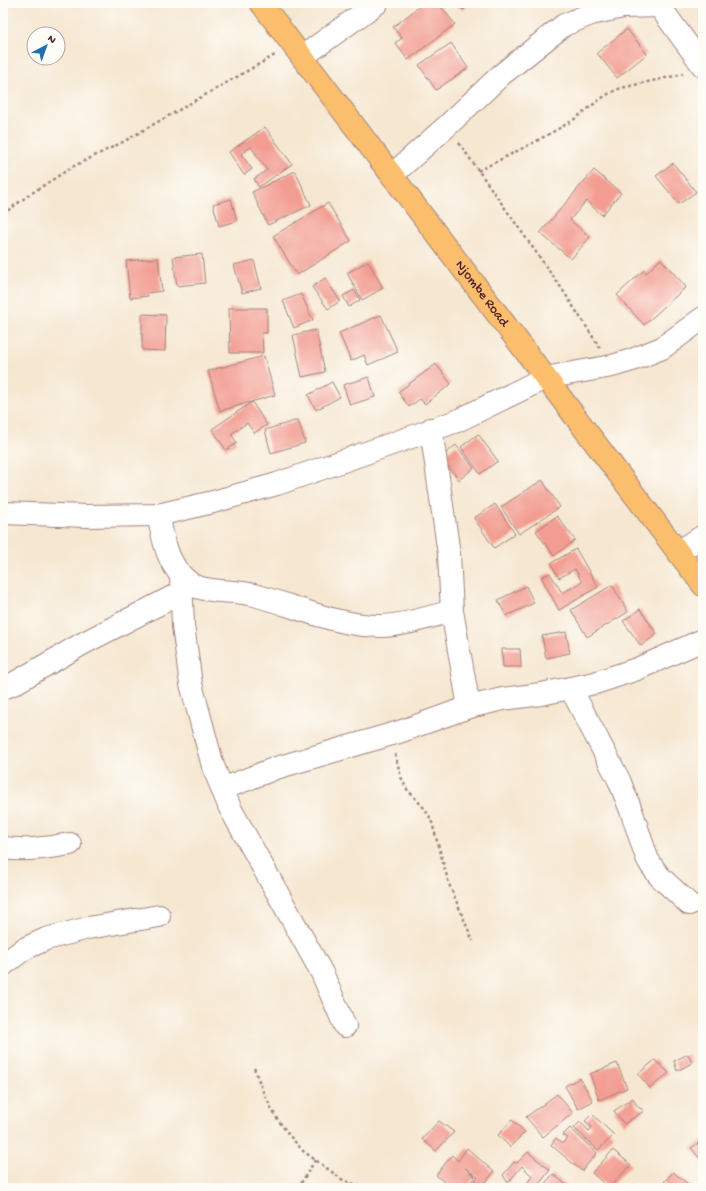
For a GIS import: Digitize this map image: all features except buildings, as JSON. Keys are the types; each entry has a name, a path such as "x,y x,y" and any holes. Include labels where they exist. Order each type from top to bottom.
{"highway":[{"name":"Njombe Road","path":"261,3 703,585"}],"street":[{"path":"298,51 377,3"},
{"path":"392,175 501,75 564,25 591,14 623,7 658,4 695,70"},
{"path":"3,514 88,516 158,515 213,502 276,484 457,421 546,378 612,366 632,360 662,348 703,318"},
{"path":"431,429 449,554 452,611 469,707"},
{"path":"158,515 170,559 182,584 184,626 191,684 212,766 230,808 322,973 345,1026"},
{"path":"678,552 703,536"},
{"path":"3,688 13,684 82,644 182,584 208,590 252,594 339,621 358,624 383,626 407,623 452,611"},
{"path":"222,789 276,768 390,734 469,707 503,699 571,689 637,669 703,640"},
{"path":"571,689 619,780 647,858 660,877 689,904"},
{"path":"3,848 33,850 70,844"},
{"path":"3,965 24,949 46,939 88,928 159,916"}],"path":[{"path":"3,214 72,167 298,51"},
{"path":"478,171 572,121 596,101 612,92 621,88 695,70"},
{"path":"447,126 562,289 612,366"},
{"path":"390,734 401,777 406,788 424,808 431,819 449,884 473,941"},
{"path":"254,1068 264,1094 276,1117 303,1151 343,1180 365,1188"},
{"path":"298,1188 316,1159"}]}
